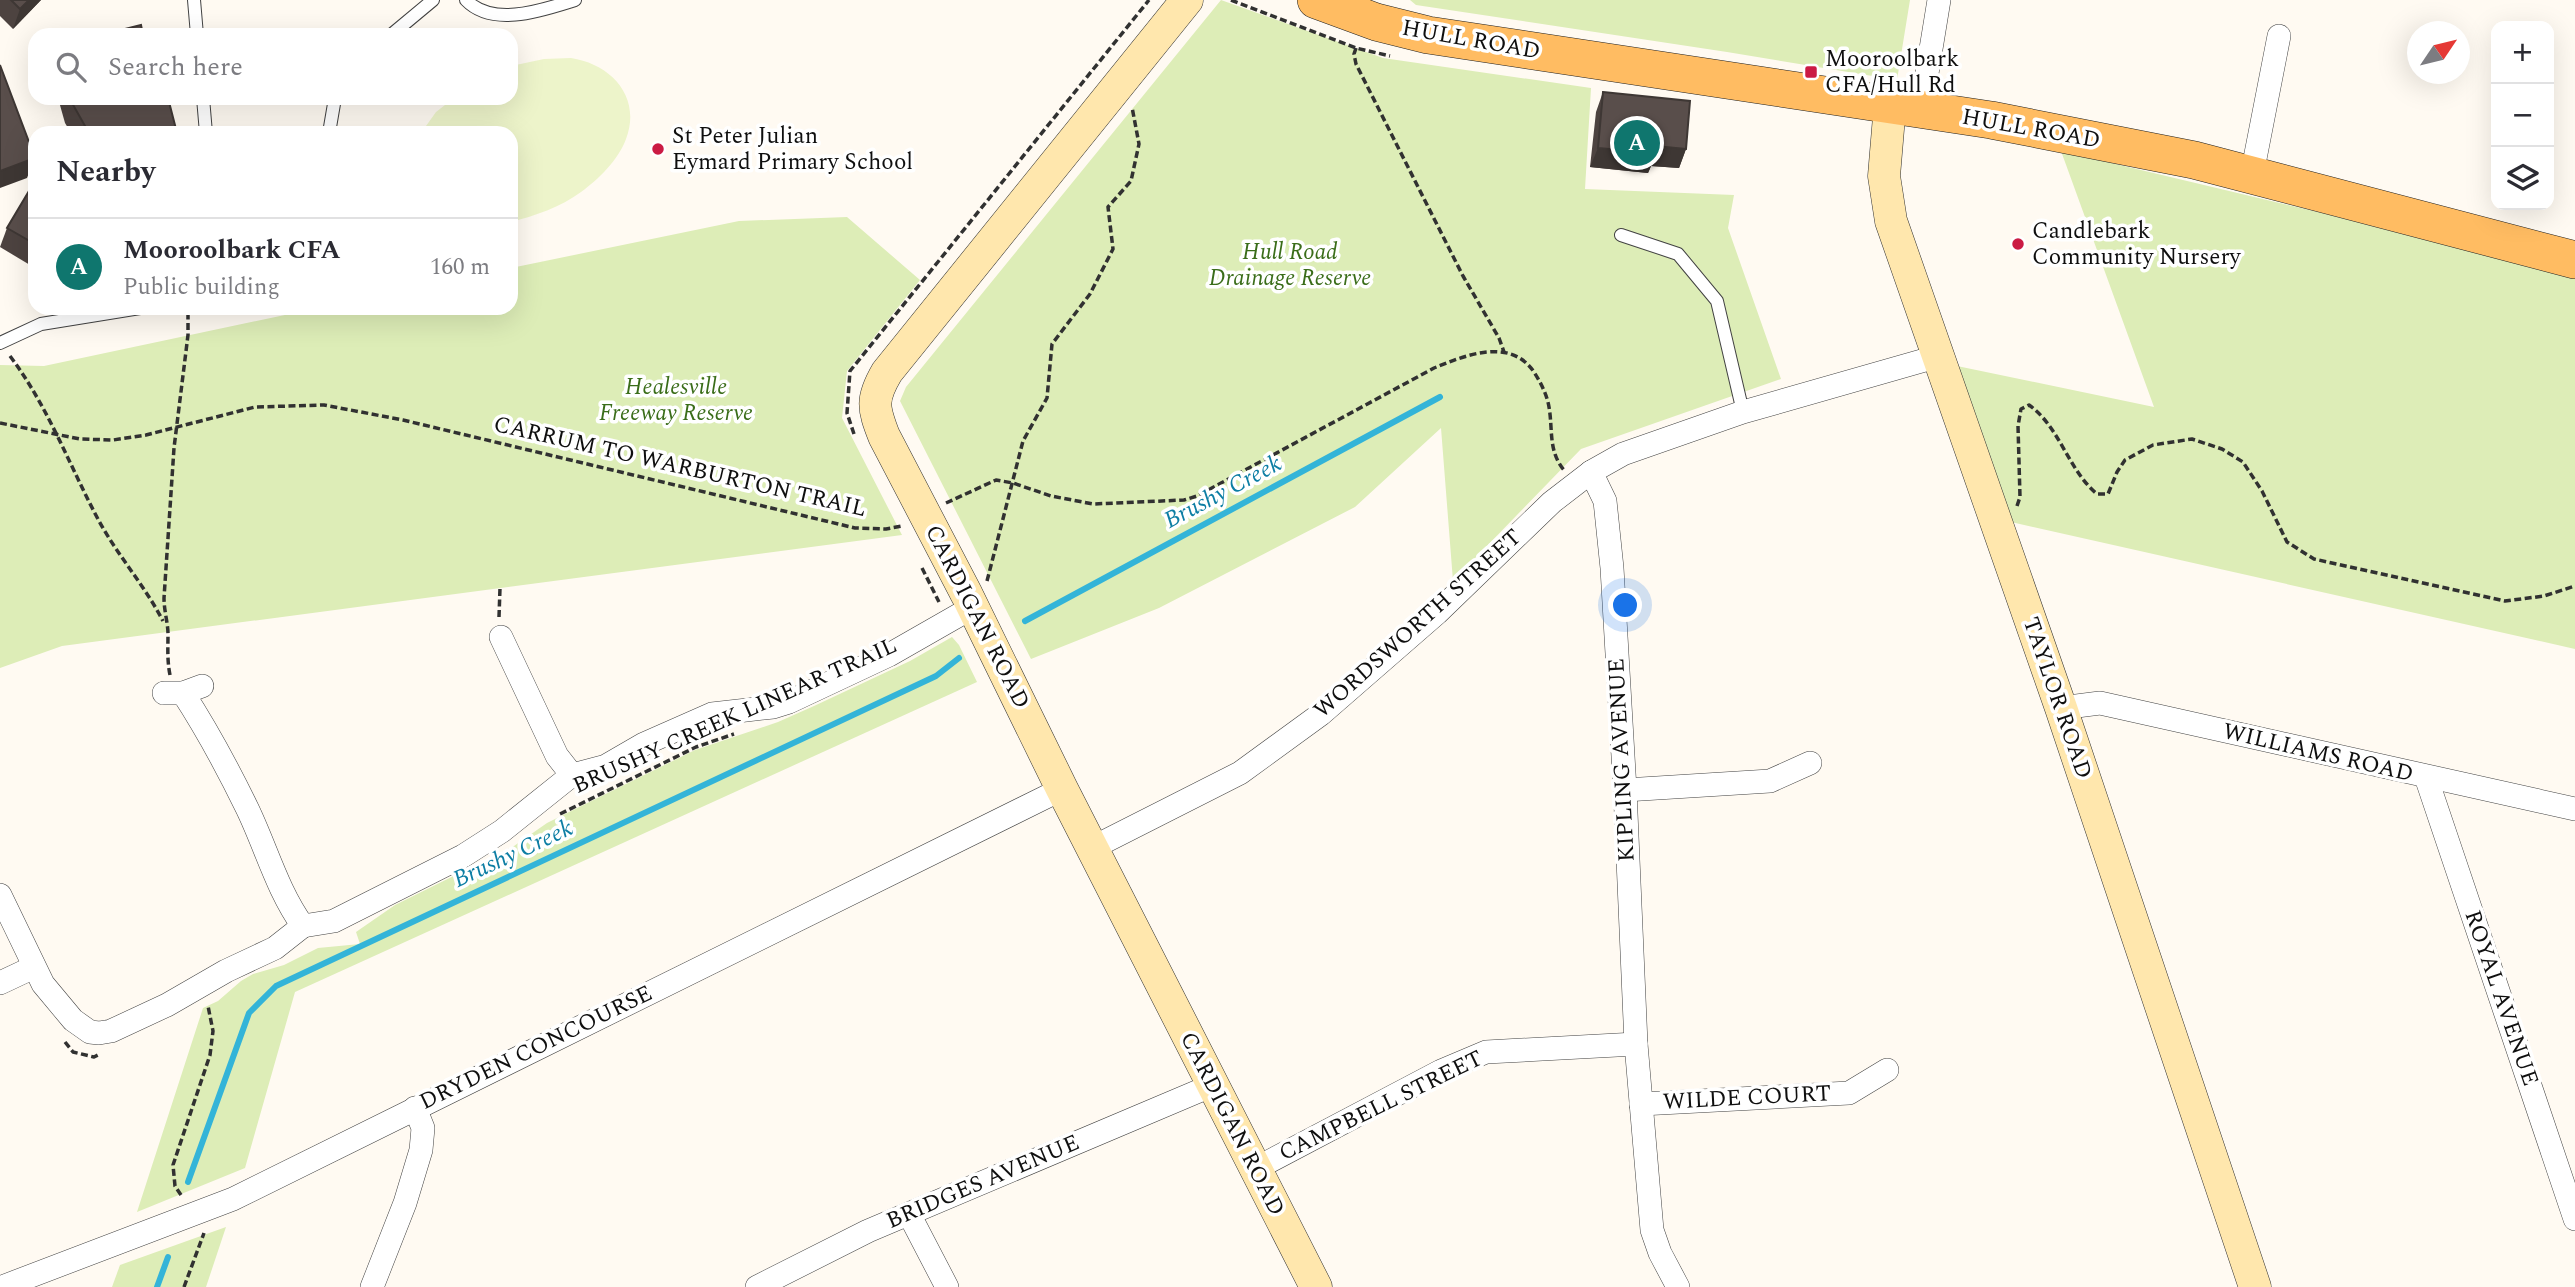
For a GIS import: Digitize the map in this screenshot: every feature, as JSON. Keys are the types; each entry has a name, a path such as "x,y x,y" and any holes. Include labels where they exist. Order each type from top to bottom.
{"main road":[{"name":"HULL ROAD","path":"1333,3 1398,29 1428,35 1991,120 2194,160 2575,260"}],"street":[{"name":"CARDIGAN ROAD","path":"1187,0 887,372 876,390 874,412 925,514 958,609 1062,789 1316,1287"},
{"path":"1906,108 1939,0"},
{"path":"2252,174 2279,36"},
{"name":"TAYLOR ROAD","path":"1906,108 1884,176 1891,221 2061,708 2255,1287"},
{"path":"1583,478 1623,454 1743,412 1939,356"},
{"name":"KIPLING AVENUE","path":"1583,478 1605,502 1625,790 1641,1104 1653,1230 1678,1287"},
{"name":"WORDSWORTH STREET","path":"1092,848 1240,773 1321,714 1437,613 1552,502 1583,478"},
{"path":"0,895 43,984 82,1028 99,1033 111,1031 275,948 303,926 334,921 463,856 502,831 572,775 606,766 644,744 712,714 773,707 789,702 889,655 958,609"},
{"path":"501,637 557,756 572,775"},
{"path":"181,692 208,731 247,808 282,891 303,926"},
{"name":"WILLIAMS ROAD","path":"2061,708 2100,703 2575,809"},
{"path":"1625,790 1770,781 1810,762"},
{"name":"ROYAL AVENUE","path":"2426,777 2575,1220"},
{"name":"DRYDEN CONCOURSE","path":"2,1287 215,1207 1062,789"},
{"path":"0,983 34,967"},
{"name":"CAMPBELL STREET","path":"1255,1169 1441,1071 1486,1052 1636,1044"},
{"name":"WILDE COURT","path":"1641,1104 1849,1093 1887,1070"},
{"name":"BRIDGES AVENUE","path":"757,1287 868,1231 1213,1085"},
{"path":"372,1287 405,1203 421,1150 423,1128 415,1108"},
{"path":"909,1214 947,1287"}],"lane":[{"path":"194,0 196,28"},
{"path":"399,28 433,0"},
{"path":"466,0 475,10 504,15 544,9 575,0"},
{"path":"204,105 205,126"},
{"path":"330,126 334,105"},
{"path":"1621,235 1678,254 1717,301 1743,412"},
{"path":"2,345 41,324 97,315"}],"path":[{"path":"857,440 847,413 850,371 1149,0"},
{"path":"1356,48 1356,64 1504,352 1527,362 1541,383 1549,406 1551,441 1557,462 1583,478"},
{"path":"988,580 1023,441 1047,398 1052,344 1090,294 1113,249 1108,207 1130,181 1139,144 1131,105"},
{"path":"181,692 166,651 164,598 188,315"},
{"path":"2,345 30,382 100,522 166,626"},
{"name":"CARRUM TO WARBURTON TRAIL","path":"0,423 59,436 113,440 255,407 324,405 403,420 855,528 895,528 987,482 1004,480 1051,496 1093,504 1184,500 1197,496 1434,368 1465,355 1485,351 1504,352"},
{"path":"2009,503 2015,509 2020,497 2018,426 2021,409 2029,405 2040,412 2078,473 2097,495 2108,494 2124,460 2137,452 2152,445 2192,439 2222,449 2244,462 2262,491 2287,542 2314,559 2505,601 2544,596 2575,586"},
{"path":"919,563 958,609"},
{"path":"500,588 501,637"},
{"name":"BRUSHY CREEK LINEAR TRAIL","path":"551,818 696,747 743,731"},
{"path":"187,1197 178,1193 173,1165 210,1055 213,1031 208,1004 215,1000"},
{"path":"184,1287 203,1237 201,1224"}],"green space":[{"name":"Hull Road Drainage Reserve","path":"1221,0 1383,58 1591,88 1585,189 1734,195 1728,228 1781,379 1581,449 1453,581 1441,428 1355,507 1159,608 1031,659 900,401 906,387"},
{"path":"1410,0 1910,0 1897,80 1416,5"},
{"path":"571,58 586,61 610,75 626,96 630,109 630,124 618,154 594,181 565,202 518,220 518,126 426,126 445,105 518,105 518,65 544,59"},
{"path":"2061,151 2322,213 2575,279 2575,649 2011,522 1957,366 2154,407"},
{"name":"Healesville Freeway Reserve","path":"847,217 920,280 847,371 842,418 902,535 62,646 0,668 0,365 44,366 285,315 518,315 518,267 739,221"},
{"path":"952,637 959,645 977,682 295,992 245,1168 137,1212 203,1008 218,1001 241,981 253,974 284,965 318,948 360,944 356,932 395,905 514,846 547,823 695,750 778,722 814,706 910,661"},
{"path":"226,1227 206,1287 112,1287 120,1265"}],"building":[{"path":"11,0 29,0 20,9"},
{"path":"0,65 28,139 28,161 0,171"},
{"path":"1603,92 1690,101 1686,149 1656,146 1655,153 1598,148"},
{"path":"73,105 170,105 175,126 85,126"},
{"path":"28,193 28,240 7,228"}],"waterway":[{"name":"Brushy Creek","path":"1025,621 1440,397"},
{"name":"Brushy Creek","path":"188,1182 249,1013 276,986 936,676 959,658"},
{"name":"Brushy Creek","path":"157,1287 168,1257"}],"place":[{"name":"Mooroolbark CFA/Hull Rd","path":"1811,72"},
{"name":"Mooroolbark CFA","path":"1637,143"},
{"name":"St Peter Julian Eymard Primary School","path":"658,149"},
{"name":"Candlebark Community Nursery","path":"2018,244"}]}
